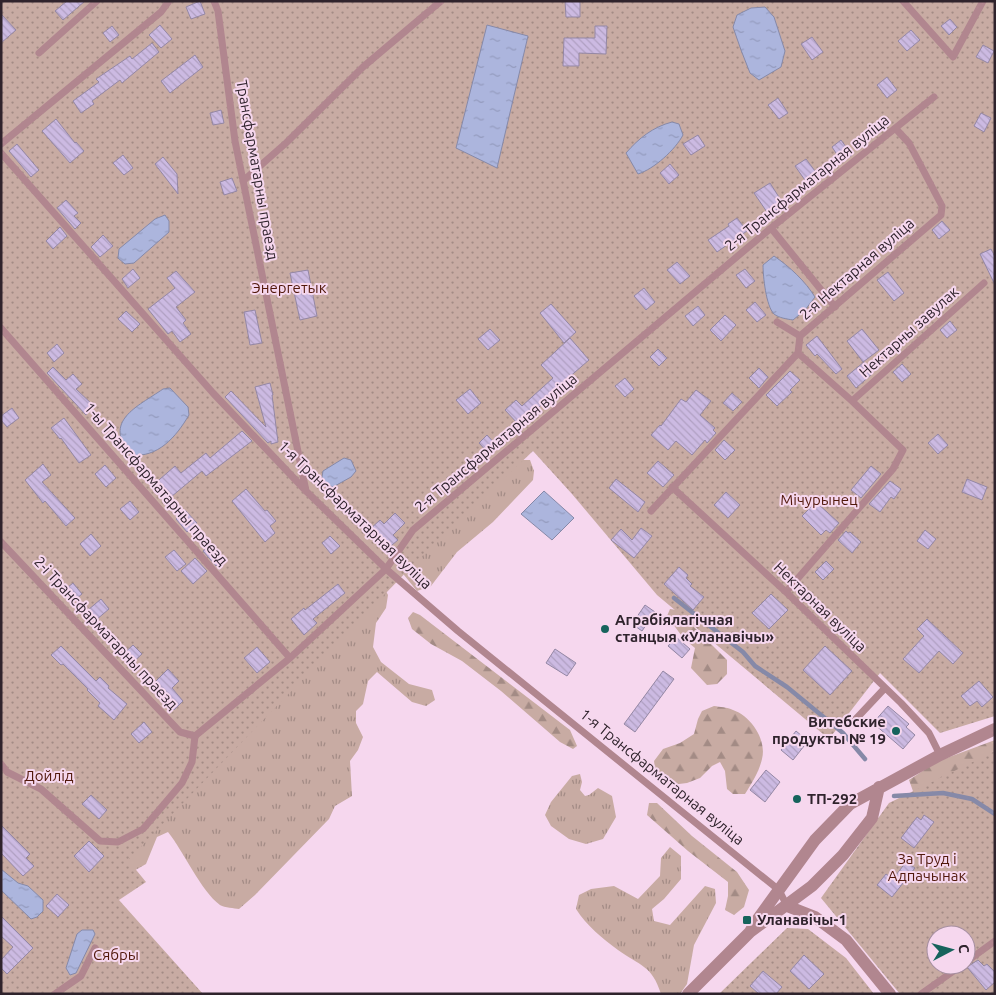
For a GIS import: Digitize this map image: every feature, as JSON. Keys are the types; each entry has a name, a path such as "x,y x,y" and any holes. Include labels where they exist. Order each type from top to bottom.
{"street":[{"path":"750,932 815,840 850,804 940,755 995,729"},
{"path":"688,994 750,932 812,886 843,855 872,818 879,787"},
{"path":"787,906 815,917 846,940 890,994"}],"lane":[{"path":"39,53 97,1"},
{"path":"1,144 161,12 169,1"},
{"name":"Трансфарматарны праезд","path":"214,1 218,11 235,141 306,491"},
{"path":"243,180 286,143 363,67 441,1"},
{"path":"903,1 953,57 983,1"},
{"name":"2-я Трансфарматарная вуліца","path":"195,736 290,658 386,570 414,530 771,228 934,97"},
{"name":"2-я Нектарная вуліца","path":"798,353 800,336 941,215 942,206 910,143 896,129"},
{"name":"1-я Трансфарматарная вуліца","path":"1,153 213,393 306,491 386,570 458,631 779,890"},
{"path":"771,228 835,307"},
{"name":"Нектарны завулак","path":"852,401 984,283"},
{"path":"778,322 800,336"},
{"name":"1-ы Трансфарматарны праезд","path":"1,328 290,658"},
{"path":"651,511 672,486 798,353 904,450 893,469 786,592"},
{"name":"Нектарная вуліца","path":"672,486 786,592 885,688 929,733 940,755"},
{"name":"2-і Трансфарматарны праезд","path":"1,542 180,732 195,736"},
{"path":"853,722 885,688"},
{"path":"1,764 7,772 41,789 100,841 118,842 143,829 182,783 192,762 195,736"},
{"path":"779,890 787,906"},
{"path":"976,955 995,942"},
{"path":"56,994 80,976 95,948"},
{"path":"920,994 948,975"}],"green space":[{"name":"Энергетык","path":"1,1 995,1 995,716 940,733 880,673 829,739 657,595 533,451 415,563 128,860 146,882 119,900 203,994 1,994"},
{"path":"519,460 530,460 534,471 533,480 493,522 457,552 431,586 417,591 404,575 403,563"},
{"path":"383,585 388,595 386,608 376,623 373,647 381,662 409,684 432,690 435,700 426,706 412,702 377,672 368,681 363,704 356,711 356,723 363,737 358,750 350,761 352,796 335,806 329,819 239,909 222,906 213,899 199,881 168,832 157,837 146,864 132,872 119,871 127,841"},
{"path":"670,609 677,610 727,660 727,674 717,684 707,685 691,668 695,648 684,639 667,616"},
{"path":"413,612 420,615 570,730 577,746 573,749 560,742 501,691 462,661 431,644 412,629 408,618"},
{"path":"714,706 728,708 740,713 751,723 760,737 763,752 762,759 753,782 745,794 733,794 727,789 725,771 720,762 712,766 700,778 687,783 671,785 656,777 654,761 663,749 680,743 694,734 702,711"},
{"path":"995,740 995,755 914,794 909,780 936,762"},
{"name":"За Труд і Адпачынак","path":"995,751 995,994 900,994 821,898 889,803"},
{"path":"580,774 582,782 580,790 585,796 598,788 612,796 616,817 603,839 586,844 569,839 551,826 545,815 551,802 572,776"},
{"path":"649,803 657,803 692,836 737,872 749,890 744,907 734,915 725,910 728,882 688,851 647,815"},
{"path":"670,847 681,856 681,879 664,899 652,909 654,921 670,925 705,886 715,889 716,903 694,945 687,984 680,994 661,994 654,977 644,967 601,936 585,921 576,909 579,895 591,889 614,886 638,899 660,876 661,858"},
{"path":"787,928 808,929 846,958 874,994 719,994"}],"water":[{"path":"765,7 774,17 785,51 781,67 759,80 750,73 733,27 737,15 751,8"},
{"path":"487,25 528,36 497,168 456,148"},
{"path":"672,122 679,124 683,135 669,153 644,172 638,174 626,153 647,134"},
{"path":"165,215 169,221 169,232 134,263 125,264 118,258 119,249 155,219"},
{"path":"774,256 807,285 815,297 805,310 793,320 774,314 769,305 764,283 763,265"},
{"path":"170,388 188,407 189,415 172,438 158,449 141,455 131,455 123,443 120,433 126,416 163,389"},
{"path":"344,458 351,460 356,471 351,477 333,487 326,484 322,477 323,471"},
{"path":"544,491 574,518 552,540 521,514"},
{"path":"1,869 18,883 28,886 43,900 43,911 37,917 31,919 1,890"},
{"path":"82,930 93,930 95,934 76,973 70,975 66,968 77,934"}],"building":[{"path":"67,1 85,1 63,20 55,11"},
{"path":"200,1 205,14 191,19 186,7"},
{"path":"565,1 580,1 580,17 566,17"},
{"path":"1,14 16,30 1,43"},
{"path":"950,19 957,27 949,35 941,26"},
{"path":"160,25 172,39 161,48 149,35"},
{"path":"112,26 119,35 110,42 103,33"},
{"path":"595,26 607,26 606,54 579,53 579,66 563,66 564,38 595,38"},
{"path":"911,30 920,40 907,51 898,41"},
{"path":"812,37 823,52 812,60 801,44"},
{"path":"152,43 159,52 122,83 120,80 92,101 94,104 81,113 73,101 99,82 96,79 130,56 132,59"},
{"path":"983,45 994,51 988,63 976,57"},
{"path":"195,55 203,67 170,93 161,81"},
{"path":"887,77 897,90 887,98 877,85"},
{"path":"778,98 788,113 779,119 768,105"},
{"path":"221,110 224,123 213,125 210,113"},
{"path":"981,113 991,118 984,132 974,126"},
{"path":"56,119 75,143 84,151 70,163 42,131"},
{"path":"698,135 705,146 691,155 683,144"},
{"path":"841,140 852,155 842,162 832,147"},
{"path":"17,144 39,170 31,177 9,151"},
{"path":"123,155 133,168 124,175 113,163"},
{"path":"163,157 177,174 178,194 155,164"},
{"path":"806,159 818,175 807,183 795,166"},
{"path":"670,164 679,175 669,184 660,173"},
{"path":"232,178 237,191 224,195 220,182"},
{"path":"770,183 784,205 769,215 754,193"},
{"path":"66,200 78,213 74,216 81,223 75,229 57,208"},
{"path":"737,218 747,231 717,252 708,240 729,226 728,224"},
{"path":"942,221 950,230 939,239 932,230"},
{"path":"60,227 67,236 53,249 46,241"},
{"path":"103,235 113,246 100,257 91,247"},
{"path":"991,249 995,257 995,285 980,254"},
{"path":"677,262 690,276 680,284 667,270"},
{"path":"133,269 140,278 128,288 122,279"},
{"path":"745,269 755,281 746,288 736,275"},
{"path":"308,270 317,316 300,320 290,273"},
{"path":"176,271 195,292 176,307 186,320 183,323 191,334 180,342 172,331 168,334 148,309 175,288 167,278"},
{"path":"888,272 904,293 894,301 877,280"},
{"path":"644,288 655,302 646,310 634,296"},
{"path":"755,302 766,315 757,322 746,310"},
{"path":"551,304 576,332 564,343 540,313"},
{"path":"698,306 705,315 693,326 685,316"},
{"path":"255,310 262,343 250,345 244,312"},
{"path":"126,311 140,324 132,332 118,319"},
{"path":"725,315 736,325 721,341 710,330"},
{"path":"950,321 957,330 947,338 940,330"},
{"path":"490,329 500,340 488,350 478,339"},
{"path":"862,329 879,350 863,362 847,341"},
{"path":"817,336 842,369 836,374 817,354 815,356 806,345"},
{"path":"570,338 589,360 567,379 571,384 552,401 549,398 519,425 505,410 516,400 522,406 553,378 541,365"},
{"path":"57,344 64,353 54,362 47,353"},
{"path":"658,349 667,358 659,366 650,357"},
{"path":"864,362 873,373 856,388 847,376"},
{"path":"902,364 911,374 902,382 893,372"},
{"path":"53,367 66,380 73,374 82,384 76,389 94,406 86,415 47,373"},
{"path":"759,368 768,377 759,388 749,378"},
{"path":"790,371 800,380 790,390 792,392 777,406 766,395"},
{"path":"625,378 634,389 625,397 615,386"},
{"path":"270,383 278,442 271,444 271,441 268,443 225,397 231,391 266,427 255,387"},
{"path":"470,389 481,403 468,414 456,400"},
{"path":"696,390 711,401 700,415 715,428 713,430 716,433 707,443 705,440 692,455 676,441 668,450 651,435 661,426 681,399 686,402"},
{"path":"732,393 742,402 733,411 723,403"},
{"path":"12,408 19,418 7,427 1,420 1,416"},
{"path":"64,418 91,455 79,463 61,438 51,428"},
{"path":"242,431 252,441 206,476 202,471 165,502 152,486 175,466 181,473 206,453 210,458"},
{"path":"938,434 948,445 938,454 928,443"},
{"path":"487,435 498,447 490,455 479,443"},
{"path":"724,440 735,450 725,460 715,450"},
{"path":"658,461 674,475 663,487 647,473"},
{"path":"43,464 51,475 42,482 75,518 66,526 45,501 43,503 25,480"},
{"path":"105,465 116,478 106,487 95,474"},
{"path":"871,466 881,474 861,498 851,490"},
{"path":"616,479 645,502 638,512 609,488"},
{"path":"967,479 987,487 982,500 962,492"},
{"path":"890,481 901,489 894,499 891,497 880,512 869,504"},
{"path":"246,489 276,521 270,526 275,533 265,542 232,501"},
{"path":"726,492 740,505 728,518 714,505"},
{"path":"130,501 139,512 130,520 120,509"},
{"path":"816,502 839,523 830,533 826,530 821,535 802,516"},
{"path":"185,510 197,523 187,532 176,519"},
{"path":"395,513 405,523 393,535 398,540 386,550 369,530 380,520 384,524"},
{"path":"641,528 652,536 634,558 611,540 621,529 632,540"},
{"path":"925,530 936,539 928,549 917,541"},
{"path":"846,531 850,532 861,542 852,553 838,540"},
{"path":"91,534 101,546 90,556 80,544"},
{"path":"330,536 340,546 331,554 322,543"},
{"path":"211,544 224,559 216,566 203,551"},
{"path":"174,550 186,564 177,571 165,557"},
{"path":"195,558 207,571 193,584 181,571"},
{"path":"826,561 834,569 823,580 815,572"},
{"path":"679,567 688,575 686,578 692,584 690,586 704,597 693,610 664,584"},
{"path":"73,583 82,594 71,603 62,592"},
{"path":"338,584 345,593 313,619 317,623 304,635 291,619"},
{"path":"771,594 788,610 769,629 752,613"},
{"path":"101,599 109,609 96,620 88,610"},
{"path":"645,605 655,612 642,631 632,624"},
{"path":"927,619 963,653 953,664 939,651 919,673 903,659 924,636 917,629"},
{"path":"676,637 690,649 682,658 668,646"},
{"path":"133,645 142,654 131,664 122,655"},
{"path":"61,646 96,681 100,677 109,686 108,688 127,704 114,720 98,706 100,703 88,689 51,655"},
{"path":"825,646 852,671 830,695 803,670"},
{"path":"257,647 270,662 257,673 244,658"},
{"path":"555,649 576,663 567,676 546,663"},
{"path":"168,669 179,681 172,688 183,701 174,710 151,686"},
{"path":"663,671 674,679 635,732 624,724"},
{"path":"979,681 993,697 982,707 977,701 970,706 961,696"},
{"name":"Витебские продукты № 19","path":"888,706 909,724 906,727 915,735 903,749 873,723"},
{"path":"144,722 152,732 139,743 131,734"},
{"path":"796,731 808,741 793,760 781,750"},
{"path":"766,770 780,782 765,802 750,790"},
{"path":"91,795 107,810 99,819 82,804"},
{"path":"924,815 934,822 914,848 901,838 917,817 921,820"},
{"path":"1,825 30,854 26,858 34,866 23,876 1,853"},
{"path":"89,841 104,856 89,872 74,856"},
{"path":"906,862 915,868 892,897 877,885 886,874 893,879"},
{"path":"57,894 69,905 58,917 46,906"},
{"path":"1,916 33,948 7,974 1,968 1,960 13,947 1,936"},
{"path":"804,955 824,974 809,989 790,971"},
{"path":"978,960 984,966 987,964 995,972 995,982 986,990 974,975 976,975 976,961"},
{"path":"763,971 782,987 776,994 759,994 750,986"}],"waterway":[{"path":"674,598 743,652 755,666 787,687 843,733 865,759"},
{"path":"894,796 943,793 972,799 995,814"}],"place":[{"name":"Аграбіялагічная станцыя «Уланавічы»","path":"605,629"},
{"name":"Витебские продукты № 19","path":"896,731"},
{"name":"ТП-292","path":"797,799"},
{"name":"Уланавічы-1","path":"747,920"}],"park label":[{"name":"Мічурынец","path":"819,500"},
{"name":"Дойлід","path":"49,776"},
{"name":"Сябры","path":"116,955"}]}
